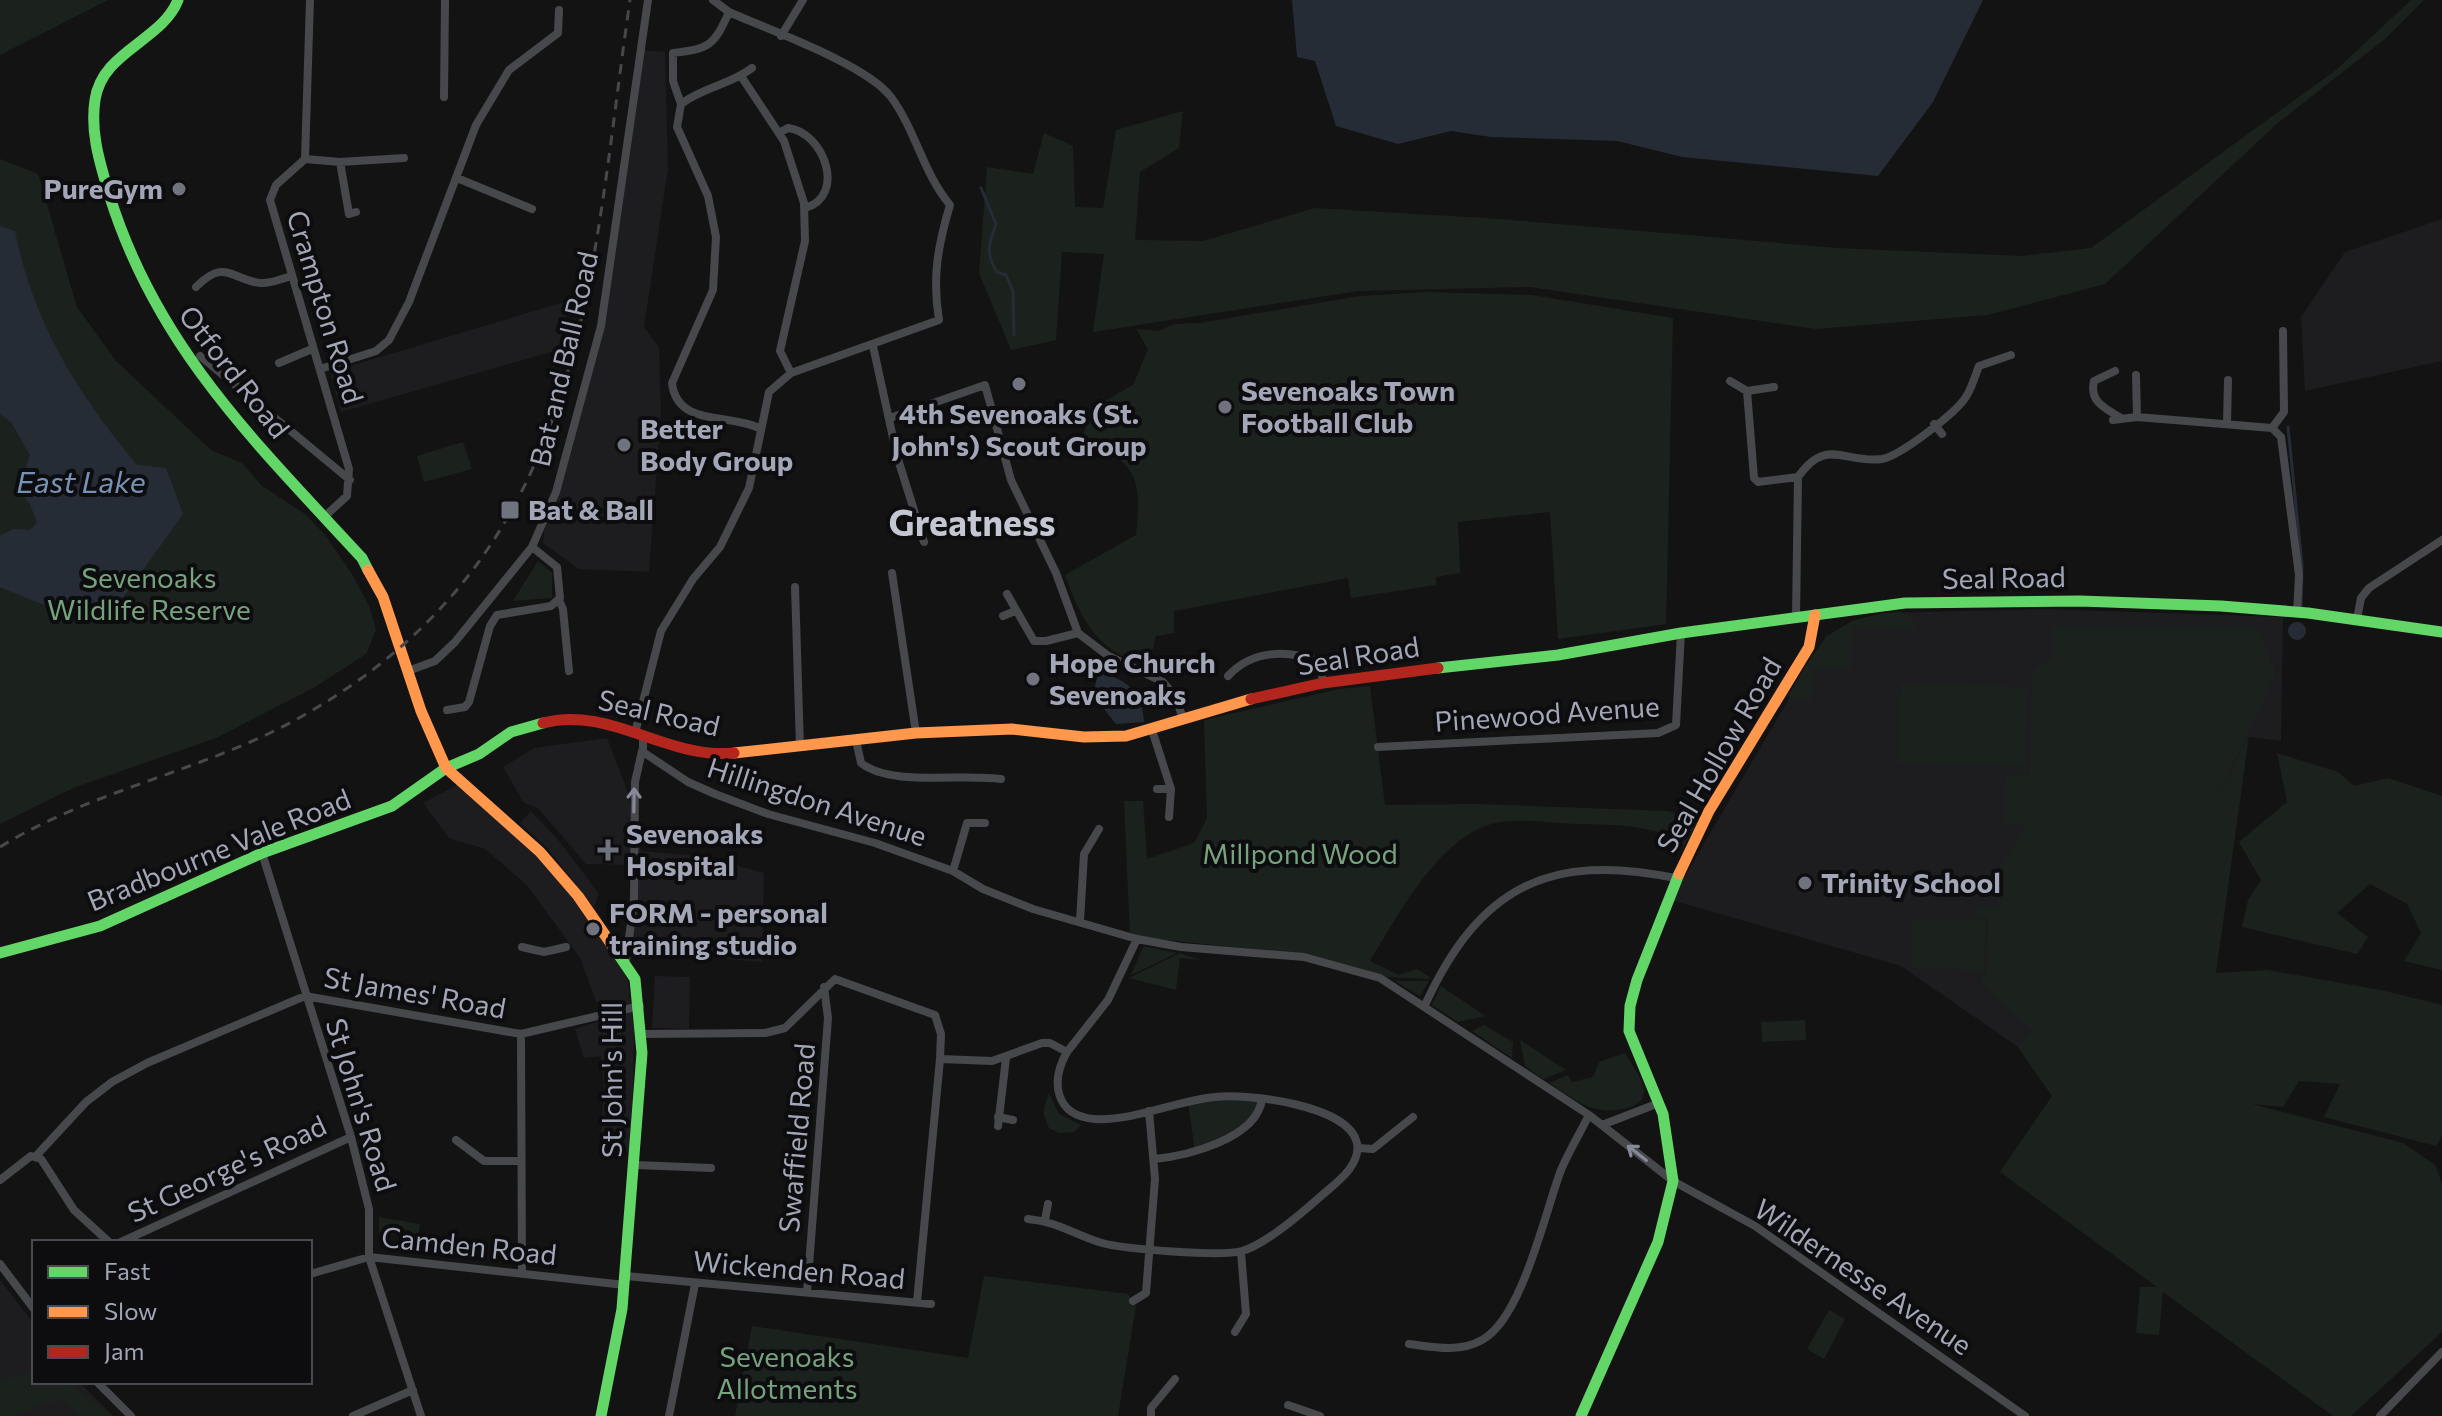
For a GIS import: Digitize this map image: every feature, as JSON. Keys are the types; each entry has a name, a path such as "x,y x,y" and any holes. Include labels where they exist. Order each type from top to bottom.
{"main road":[{"name":"Otford Road","path":"178,0 173,13 114,62 103,77 95,98 95,147 112,213 160,316 182,351 228,413 362,558 395,628 408,671 446,768"},
{"name":"Seal Road","path":"446,768 479,754 511,732 541,722 596,720 660,744 713,753 800,747 916,733 1012,729 1107,737 1152,730 1265,695 1323,683 1610,648 1681,633 1905,603 2046,601 2297,612 2442,632"},
{"name":"Seal Hollow Road","path":"1581,1416 1658,1242 1673,1181 1670,1142 1659,1103 1631,1039 1629,1015 1651,937 1675,878 1714,801 1809,647 1815,615"},
{"name":"Bradbourne Vale Road","path":"0,953 36,946 100,926 262,853 392,806 446,768"},
{"name":"St John's Hill","path":"446,768 540,852 626,961 635,979 642,1034 636,1165 626,1280 601,1416"}],"street":[{"path":"310,0 305,159 340,162 404,158"},
{"name":"Bat and Ball Road","path":"408,671 435,661 455,642 532,547 556,492 601,326 648,0"},
{"path":"626,961 634,917 635,771 642,751 639,735 661,631 693,579 720,547 738,514 749,488 759,428 769,392 791,373 939,320 934,278 937,249 950,205 933,183 897,107 882,87 861,72 729,12 713,0"},
{"path":"781,36 803,0"},
{"path":"444,97 447,1"},
{"path":"320,369 376,351 389,340 411,297 476,125 509,70 558,33 559,10"},
{"path":"729,12 717,38 703,50 673,53 673,81 681,104 677,127 708,196 716,237 713,290 677,366 673,392 679,404 693,413 759,428"},
{"path":"681,104 701,90 741,76 752,68"},
{"path":"741,76 779,133 794,164 805,208 805,241 780,351 791,373"},
{"path":"779,133 788,128 802,132 819,148 826,163 828,182 825,193 819,201 805,208"},
{"name":"Crampton Road","path":"305,159 276,185 270,200 350,480 347,496 324,517"},
{"path":"340,162 349,214 356,212"},
{"path":"457,178 532,209"},
{"path":"202,266 208,275"},
{"path":"196,287 208,275 232,272 259,283 291,276"},
{"path":"2272,428 2284,412 2283,331"},
{"path":"873,346 903,478 924,542"},
{"path":"279,363 312,349"},
{"path":"1796,617 1798,477 1808,463 1823,454 1883,459 1900,452 1962,403 1979,366 2011,355"},
{"name":"Otford Road","path":"200,356 350,480"},
{"path":"2115,371 2104,373 2094,381 2092,391 2097,403 2117,419 2137,417 2227,422 2272,428 2281,437 2299,575 2297,612"},
{"path":"2136,375 2137,417"},
{"path":"2227,422 2228,380"},
{"path":"1730,381 1747,391 1774,387"},
{"path":"1960,383 1971,387"},
{"path":"890,418 985,385 1011,480 1056,573 1078,633 1107,655 1163,682 1174,695 1184,720"},
{"path":"1747,391 1754,478 1758,482 1771,482 1798,477"},
{"path":"1934,424 1942,434"},
{"path":"2357,619 2360,600 2368,590 2442,540"},
{"path":"532,547 546,556 559,571 562,584 559,600 563,610 569,671"},
{"path":"892,573 916,733"},
{"path":"795,587 800,747"},
{"path":"1007,594 1034,641 1078,633"},
{"path":"447,710 468,704 490,626 497,615 550,606 559,600"},
{"path":"1003,616 1015,611"},
{"name":"Pinewood Avenue","path":"1378,747 1658,733 1676,725 1681,633"},
{"path":"1228,676 1242,660 1287,654 1320,662 1323,683"},
{"path":"1152,730 1171,789 1169,817"},
{"path":"856,740 861,763 881,774 901,778 998,776"},
{"name":"Hillingdon Avenue","path":"642,751 688,782 715,794 953,871 983,889 1033,909 1137,939 1181,947 1314,959 1380,978 1602,1125"},
{"path":"1157,789 1171,789"},
{"name":"Hillingdon Avenue","path":"953,871 967,823 985,823"},
{"path":"1080,921 1084,854 1099,829"},
{"name":"St John's Road","path":"262,853 351,1137 369,1209 369,1257 421,1416"},
{"path":"1425,1005 1455,947 1472,924 1527,886 1560,872 1589,867 1638,870 1675,878"},
{"path":"1028,1219 1045,1220 1105,1243 1241,1252 1302,1213 1350,1168 1358,1148 1354,1133 1328,1115 1262,1099 1217,1096 1094,1119 1073,1113 1061,1100 1056,1073 1067,1052 1108,1000 1137,939"},
{"path":"522,947 544,952 566,947"},
{"name":"Wickenden Road","path":"626,1280 917,1302 940,1059 940,1023 930,1011 847,981 835,979 824,987"},
{"path":"642,1034 765,1033 785,1028 824,987"},
{"name":"Swaffield Road","path":"807,1292 828,1018 824,987"},
{"name":"St James' Road","path":"36,1156 37,1151 86,1102 112,1082 147,1063 305,996 521,1034 640,1006"},
{"path":"521,1034 522,1273"},
{"path":"940,1059 985,1061 1006,1058 1042,1043 1067,1052"},
{"path":"1006,1058 998,1122 1013,1120"},
{"path":"1154,1159 1195,1153 1223,1141 1256,1114 1262,1099"},
{"path":"1602,1125 1659,1103"},
{"path":"1133,1301 1146,1293 1154,1159 1149,1111"},
{"path":"1409,1344 1447,1350 1483,1340 1508,1312 1534,1254 1562,1169 1589,1115"},
{"path":"1358,1148 1373,1149 1413,1117"},
{"name":"Wildernesse Avenue","path":"1602,1125 1673,1181 1755,1226 2025,1416"},
{"name":"St George's Road","path":"125,1240 351,1137"},
{"path":"456,1140 484,1161 520,1161"},
{"path":"0,1180 26,1159 36,1156"},
{"name":"St George's Road","path":"36,1156 74,1210 107,1240"},
{"path":"636,1165 712,1169"},
{"path":"1045,1220 1048,1204"},
{"path":"1235,1332 1247,1322 1241,1252"},
{"name":"Camden Road","path":"312,1273 369,1257 626,1280"},
{"path":"0,1264 32,1306"},
{"path":"669,1416 695,1284"},
{"path":"917,1302 931,1304"},
{"path":"2380,1416 2442,1352"},
{"path":"1151,1416 1151,1408 1175,1379"},
{"path":"99,1384 131,1416"},
{"path":"353,1416 413,1390"},
{"path":"1301,1409 1305,1398"},
{"path":"1288,1405 1320,1416"}],"shaded area":[{"path":"641,50 665,52 668,169 644,327 659,347 661,412 649,572 579,569 543,543 544,531 601,326"},
{"path":"2442,219 2442,361 2305,391 2301,317 2345,252"},
{"path":"571,300 558,350 341,412 330,372"},
{"path":"2045,609 2283,617 2281,741 2249,737 2175,882 2052,1096 2018,1047 1901,966 1671,900 1826,636 1854,620 1883,613"},
{"name":"Sevenoaks Hospital","path":"607,738 627,790 641,851 701,856 764,873 762,962 631,951 639,865 586,864 538,808 524,803 503,767 534,748"},
{"path":"459,784 505,820 578,900 626,969 634,1028 632,1151 600,1148 604,1088 601,1056 584,1058 575,1029 603,1020 580,958 527,885 485,849 449,838 423,803"},
{"path":"531,811 560,842 599,894 594,907 547,848 520,823"},
{"path":"655,976 690,977 689,1029 652,1028"},
{"path":"0,1280 32,1321 32,1384 81,1384 113,1416 0,1416"}],"green space":[{"path":"0,0 108,0 0,55"},
{"path":"2411,0 2424,0 2385,39 2279,122 2105,284 1988,315 1816,329 1530,287 1358,291 1093,332 1104,254 1062,252 1056,340 1011,350 979,273 987,167 1033,174 1044,133 1073,146 1075,207 1103,208 1116,130 1183,111 1179,148 1140,172 1135,240 1203,241 1315,208 1501,219 1837,248 2022,256 2091,248 2336,70"},
{"name":"Sevenoaks Wildlife Reserve","path":"0,159 38,174 77,307 116,361 211,450 242,463 262,486 305,514 325,535 352,574 369,606 376,630 366,654 315,687 216,738 73,788 0,824"},
{"path":"1427,292 1532,295 1673,318 1666,624 1558,639 1550,512 1458,522 1460,573 1436,577 1436,585 1351,598 1348,578 1174,611 1174,633 1156,636 1150,660 1145,664 1128,659 1103,642 1084,619 1065,575 1136,535 1138,499 1132,474 1115,456 1083,438 1089,410 1133,385 1148,349 1136,329 1158,331 1175,324 1200,323 1360,296"},
{"path":"463,442 472,469 424,482 417,456"},
{"path":"538,561 552,573 552,598 513,601"},
{"path":"1901,612 1911,618 1915,630 1853,627 1851,670 1813,669 1811,700 1808,703 1788,696 1809,660 1843,626 1878,615"},
{"path":"2052,626 2257,627 2276,674 2212,807 2249,736 2216,973 2267,970 2381,990 2442,1005 2442,1136 2436,1146 2324,1117 2340,1084 2299,1081 2283,1107 2252,1104 2403,1143 2435,1165 2442,1183 2442,1332 2351,1416 2333,1416 2163,1292 2159,1335 2136,1333 2140,1287 2157,1287 2000,1172 2052,1096 2018,1047 2033,1031 1980,982 1987,970 1988,917 1974,916 1979,908 1997,907 1999,868 2027,825 2003,824 2005,775 2030,775 2032,672 2052,657"},
{"path":"1901,684 2028,687 2025,767 1899,763"},
{"name":"Millpond Wood","path":"1370,686 1385,805 1476,804 1668,811 1698,823 1679,853 1674,838 1627,826 1507,821 1485,826 1467,836 1449,849 1418,884 1370,961 1399,975 1417,969 1431,978 1428,979 1387,977 1308,955 1130,936 1124,801 1143,801 1147,859 1194,843 1207,818 1204,720 1339,689"},
{"path":"2277,753 2338,772 2354,786 2388,778 2442,796 2442,970 2404,961 2421,933 2407,904 2370,884 2337,913 2368,937 2357,954 2242,927 2248,900 2261,880 2239,842 2287,802"},
{"path":"1912,919 1986,920 1984,970 1911,968"},
{"path":"1143,947 1148,947 1177,953 1131,975"},
{"path":"1180,953 1200,960 1180,958 1176,990 1129,978"},
{"path":"1395,981 1429,981 1420,996"},
{"path":"1441,986 1485,1016 1458,1022 1432,1005"},
{"path":"1805,1020 1806,1040 1762,1042 1761,1022"},
{"path":"1484,1025 1513,1042 1512,1058 1472,1031"},
{"path":"1520,1040 1566,1070 1543,1079 1525,1066"},
{"path":"1625,1053 1640,1077 1644,1092 1641,1101 1630,1107 1595,1109 1549,1083 1568,1075 1572,1082 1593,1077 1599,1062"},
{"path":"1049,1093 1059,1114 1081,1125 1074,1132 1059,1133 1049,1128 1043,1112"},
{"path":"1262,1099 1259,1109 1245,1125 1195,1153 1188,1101"},
{"path":"379,1217 420,1224 417,1241 409,1239 411,1231 398,1228 396,1235 379,1235"},
{"name":"Sevenoaks Allotments","path":"984,1276 1128,1294 1136,1306 1118,1416 735,1416 752,1326 968,1358"},
{"path":"1829,1310 1845,1319 1824,1359 1807,1349"},
{"path":"32,1372 32,1384 69,1384 113,1416 82,1416 63,1401 51,1401 14,1416 0,1416 0,1380"}],"water":[{"path":"1292,0 1983,0 1933,102 1878,176 1682,157 1617,141 1491,137 1451,131 1398,144 1336,126 1315,61 1297,57"},
{"name":"East Lake","path":"0,226 15,231 33,296 77,384 137,465 166,468 183,514 113,612 61,612 0,587 0,536 13,529 30,530 37,523 30,504 18,491 30,455 11,422 0,414"},
{"path":"2297,622 2306,631 2297,640 2288,631"},
{"path":"1098,673 1132,688 1140,703 1144,722 1116,724 1093,695"}],"waterway":[{"path":"981,188 996,224 990,242 991,259 997,272 1006,275 1013,291 1014,335"},
{"path":"2288,427 2302,565 2301,607"}],"railway":[{"path":"0,847 73,810 225,752 299,718 394,653 466,578 519,496 557,407 583,312 601,212 630,0"}],"traffic: fast":[{"path":"178,0 159,26 120,58 100,83 95,100 94,124 109,194 129,249 182,346 248,433 362,558 368,570"},
{"path":"1438,668 1558,655 1681,633 1905,603 2080,601 2221,606 2308,613 2442,632"},
{"path":"0,953 100,926 262,853 392,806 446,768 479,754 511,732 543,723"},
{"path":"1581,1416 1658,1242 1673,1181 1663,1114 1629,1031 1630,1006 1637,980 1679,874"},
{"path":"601,1416 622,1309 642,1053 635,979 614,948"}],"traffic: slow":[{"path":"368,570 383,597 421,711 446,768 540,852 578,896 614,948"},
{"path":"1679,874 1709,811 1809,647 1815,615"},
{"path":"734,753 916,733 1012,729 1084,737 1126,736 1251,699"}],"traffic: jam":[{"path":"1251,699 1323,683 1438,668"},
{"path":"543,723 567,719 591,721 685,749 734,753"}],"place":[{"name":"PureGym","path":"179,189"},
{"name":"4th Sevenoaks (St. John's) Scout Group","path":"1019,384"},
{"name":"Sevenoaks Town Football Club","path":"1225,407"},
{"name":"Better Body Group","path":"624,445"},
{"name":"Bat & Ball","path":"510,510"},
{"name":"Hope Church Sevenoaks","path":"1033,679"},
{"name":"Sevenoaks Hospital","path":"608,850"},
{"name":"Trinity School","path":"1805,883"},
{"name":"FORM - personal training studio","path":"593,929"}],"district":[{"name":"Greatness","path":"972,523"}]}
